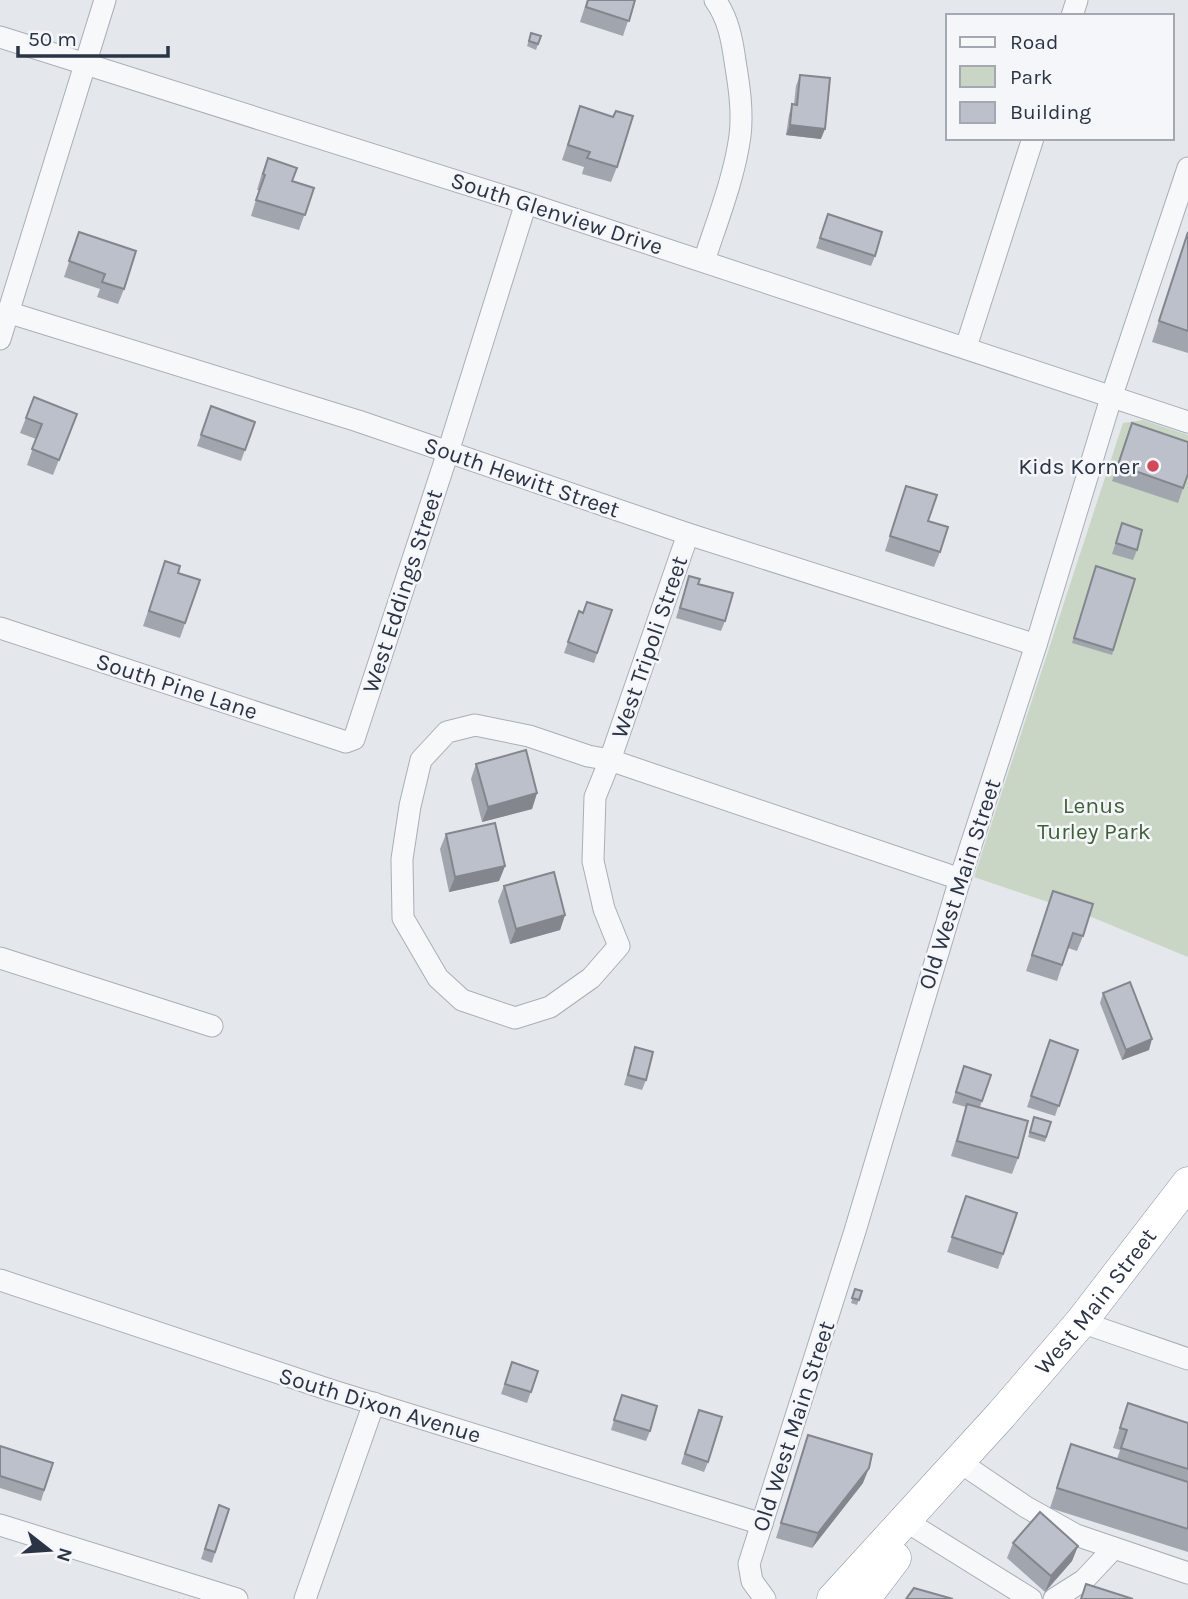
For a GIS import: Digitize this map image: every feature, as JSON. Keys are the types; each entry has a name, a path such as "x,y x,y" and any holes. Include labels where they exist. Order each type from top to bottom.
{"highway":[{"name":"West Main Street","path":"833,1599 1001,1415 1081,1322 1188,1183"},
{"name":"West Main Street","path":"864,1599 1001,1415"}],"street":[{"path":"0,339 105,0"},
{"path":"704,261 727,190 740,136 740,97 733,43 724,12 715,0"},
{"name":"South Glenview Drive","path":"0,37 526,203 1188,422"},
{"path":"966,347 1032,140"},
{"name":"Old West Main Street","path":"765,1599 752,1581 749,1564 855,1231 920,1006 1036,645 1111,398 1188,168"},
{"name":"West Eddings Street","path":"354,739 526,203"},
{"name":"South Hewitt Street","path":"7,312 448,452 688,534 1036,645"},
{"name":"West Tripoli Street","path":"610,760 688,534"},
{"name":"South Pine Lane","path":"0,628 346,741 354,739"},
{"path":"610,760 595,797 593,861 604,909 619,946 591,978 550,1007 515,1018 462,1000 438,978 403,918 402,859 410,806 421,760 447,732 475,725 529,736 588,756 610,760 960,879"},
{"path":"0,958 212,1026"},
{"name":"South Dixon Avenue","path":"0,1280 277,1373 762,1524"},
{"path":"1081,1322 1188,1359"},
{"path":"305,1599 374,1403"},
{"path":"964,1465 1036,1513 1076,1535 1188,1573"},
{"path":"0,1525 237,1599"},
{"path":"917,1528 1031,1599"},
{"path":"1054,1599 1084,1580 1114,1548"}],"green space":[{"name":"Lenus Turley Park","path":"1143,420 1188,435 1188,957 1089,916 974,877 1123,423"}],"building":[{"path":"588,0 635,0 629,21 586,7"},
{"path":"531,33 541,36 538,44 529,41"},
{"path":"800,75 830,78 825,129 790,125 792,104 797,105"},
{"path":"580,106 613,117 616,111 633,116 617,167 587,158 590,152 568,145"},
{"path":"268,158 297,168 292,181 314,188 305,215 256,200"},
{"path":"828,214 882,232 875,256 820,238"},
{"path":"79,232 136,251 124,289 102,282 105,274 69,261"},
{"path":"1188,232 1188,331 1159,321"},
{"path":"34,397 77,414 59,460 32,449 42,424 26,418"},
{"path":"211,406 255,422 245,450 201,435"},
{"name":"Kids Korner","path":"1132,423 1188,442 1188,474 1183,488 1118,465"},
{"path":"906,486 937,495 928,521 948,527 940,552 890,536"},
{"path":"1122,523 1142,530 1137,550 1116,543"},
{"path":"165,561 180,566 178,573 200,580 185,623 149,611"},
{"path":"1096,566 1135,579 1113,650 1074,638"},
{"path":"689,576 700,579 698,584 733,593 725,621 680,608"},
{"path":"587,602 612,610 597,653 568,642 579,611 583,613"},
{"path":"526,750 537,793 488,807 476,764"},
{"path":"495,823 505,866 455,877 446,834"},
{"path":"554,872 565,915 516,929 504,886"},
{"path":"1053,891 1093,904 1083,936 1073,933 1062,965 1032,955"},
{"path":"1130,982 1152,1039 1126,1050 1103,993"},
{"path":"1050,1040 1078,1050 1059,1106 1031,1096"},
{"path":"635,1047 653,1052 646,1080 628,1075"},
{"path":"964,1066 991,1075 982,1101 956,1092"},
{"path":"967,1104 1028,1121 1018,1158 957,1141"},
{"path":"1034,1117 1051,1122 1046,1137 1030,1132"},
{"path":"966,1196 1017,1213 1003,1254 952,1237"},
{"path":"855,1289 862,1291 859,1300 852,1298"},
{"path":"512,1362 538,1371 531,1392 505,1384"},
{"path":"622,1395 657,1406 650,1431 614,1420"},
{"path":"1128,1403 1188,1423 1188,1469 1121,1448 1127,1430 1120,1428"},
{"path":"699,1410 722,1417 708,1462 685,1454"},
{"path":"808,1435 872,1454 869,1468 818,1533 781,1523"},
{"path":"1071,1444 1188,1482 1188,1529 1057,1488"},
{"path":"0,1446 53,1463 44,1490 0,1476"},
{"path":"219,1505 229,1509 215,1552 205,1549"},
{"path":"1040,1512 1078,1546 1051,1576 1013,1543"},
{"path":"1086,1584 1133,1599 1081,1599"},
{"path":"914,1588 953,1599 906,1599"}],"place":[{"name":"Kids Korner","path":"1153,466"}]}
